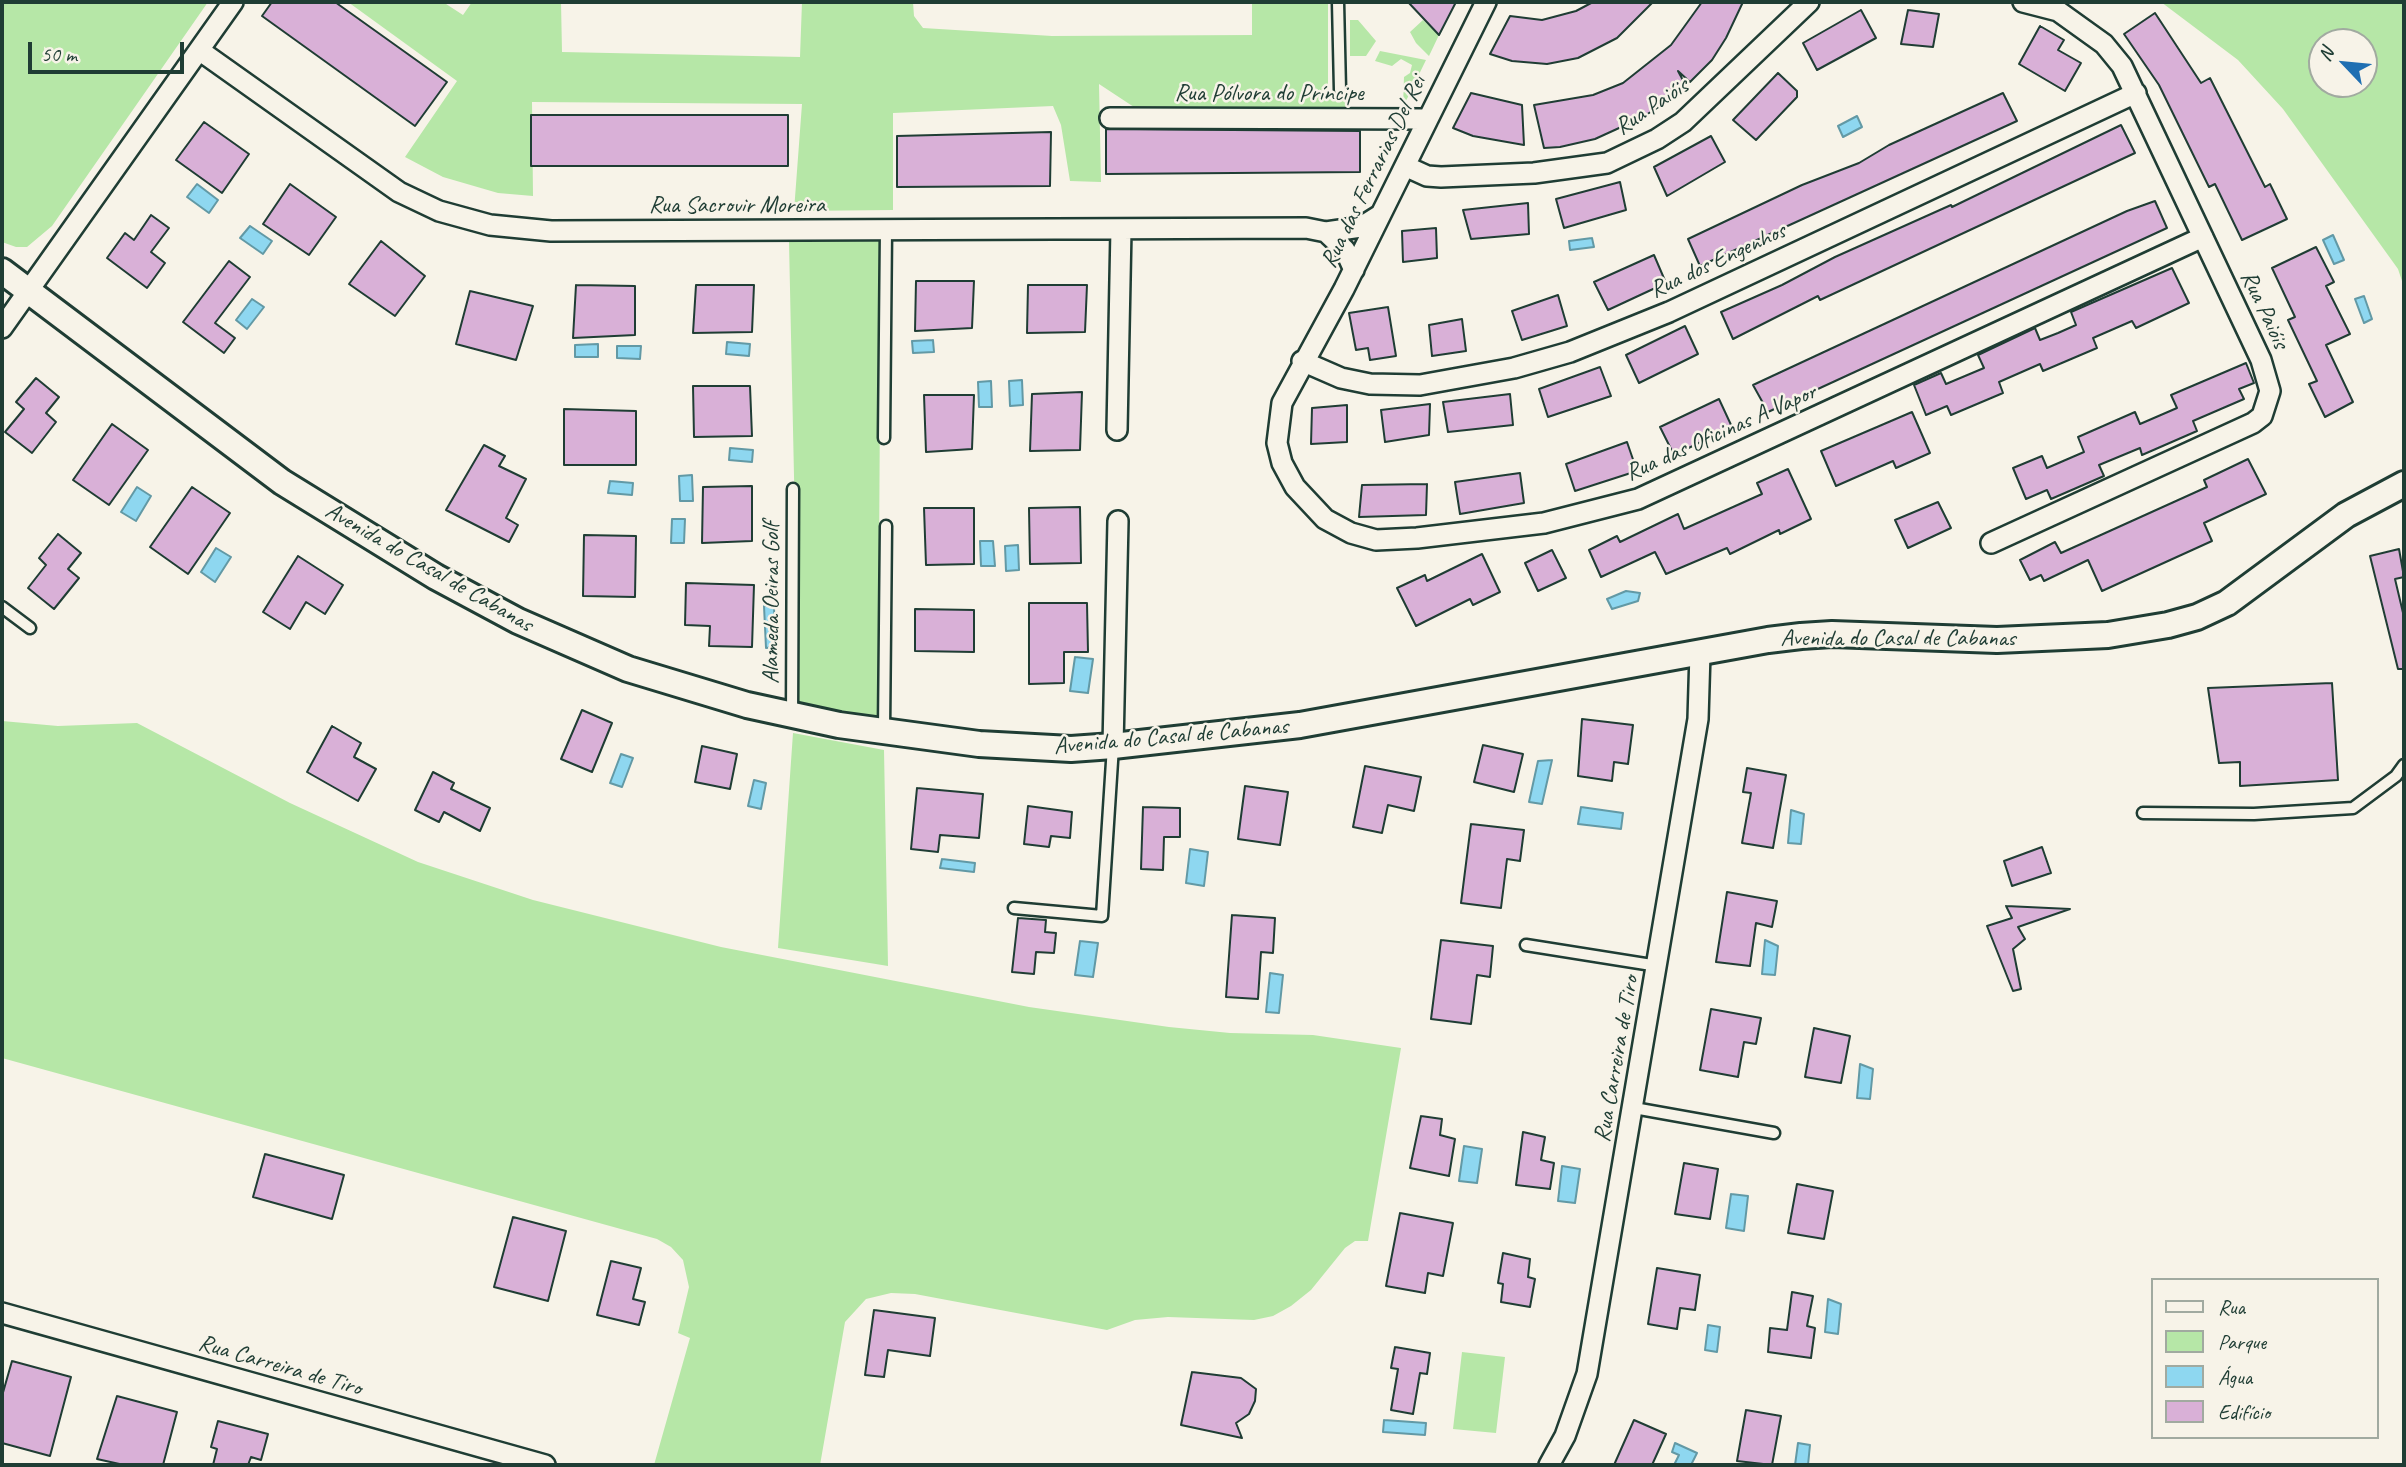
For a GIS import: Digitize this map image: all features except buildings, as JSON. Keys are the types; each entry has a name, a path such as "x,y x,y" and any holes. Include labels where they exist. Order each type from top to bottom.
{"street":[{"path":"2,328 233,2"},
{"name":"Rua das Ferrarias Del Rei","path":"1302,361 1354,270 1486,2"},
{"name":"Rua Paióis","path":"1405,166 1427,176 1441,177 1534,173 1607,163 1657,139 1683,122 1809,2"},
{"name":"Rua Paióis","path":"1991,542 2237,431 2262,416 2270,391 2269,378 2122,66 2104,44 2058,11 2023,2"},
{"name":"Rua Sacrovir Moreira","path":"199,50 379,180 417,202 464,218 551,231 1306,228 1326,232 1361,227 1381,215"},
{"name":"Rua dos Engenhos","path":"1302,361 1341,378 1390,386 1420,385 1514,368 1570,352 1669,312 2136,93"},
{"name":"Rua Pólvora do Príncipe","path":"1110,118 1428,119"},
{"path":"1117,430 1121,229"},
{"path":"1326,232 1345,250 1354,270"},
{"name":"Rua das Oficinas A Vapor","path":"1302,361 1282,403 1277,443 1294,488 1335,526 1376,540 1544,523 1638,499 1669,487 2203,237"},
{"name":"Avenida do Casal de Cabanas","path":"2,271 282,482 479,602 628,669 792,717 884,732 1014,747 1113,746 1300,725 1768,640 1822,635 1997,640 2108,635 2168,625 2197,617 2227,603 2346,515 2404,484"},
{"path":"1113,746 1118,521"},
{"name":"Rua Carreira de Tiro","path":"1549,1465 1564,1436 1587,1374 1698,719 1700,653"},
{"name":"Rua Carreira de Tiro","path":"2,1313 545,1465"}],"lane":[{"path":"1338,2 1340,90"},
{"path":"884,438 886,230"},
{"name":"Alameda Oeiras Golf","path":"792,717 793,489"},
{"path":"884,732 886,526"},
{"path":"2,607 30,628"},
{"path":"1014,908 1102,916 1113,746"},
{"path":"2143,813 2254,814 2353,808 2396,776 2404,765"},
{"path":"1526,945 1658,966"},
{"path":"1634,1108 1774,1133"}],"green space":[{"path":"2,2 208,2 52,226 27,247 16,247 2,242"},
{"path":"348,2 443,2 463,15 472,2 561,2 562,52 800,57 802,2 913,2 914,16 923,28 1052,36 1252,35 1252,2 1328,2 1328,92 1350,104 1350,111 1140,111 1099,84 1101,182 1070,181 1061,125 1053,106 893,113 893,210 794,211 802,104 532,102 533,196 498,193 443,177 405,157 457,81"},
{"path":"2161,2 2404,2 2404,287 2398,269 2283,109 2238,60"},
{"path":"1350,20 1358,20 1376,41 1366,56 1350,56"},
{"path":"1423,20 1439,35 1429,56 1416,43 1410,32"},
{"path":"1380,51 1426,60 1403,107 1404,77 1410,73 1412,65 1401,59 1392,66 1375,61"},
{"path":"881,238 878,719 799,710 789,242"},
{"path":"2,721 58,726 137,723 290,803 418,862 533,900 721,947 1029,1007 1169,1027 1230,1033 1313,1035 1401,1048 1368,1241 1355,1241 1345,1248 1311,1290 1291,1306 1273,1316 1254,1320 1168,1317 1135,1320 1107,1330 915,1294 891,1293 866,1299 845,1322 820,1465 654,1465 690,1338 678,1333 689,1287 683,1260 671,1247 657,1239 2,1058"},
{"path":"793,733 884,750 888,966 778,948"},
{"path":"1462,1352 1505,1357 1496,1433 1453,1429"}],"water":[{"path":"1857,116 1862,127 1843,137 1838,126"},
{"path":"197,184 218,200 209,213 187,197"},
{"path":"250,226 272,241 263,254 240,238"},
{"path":"2333,235 2344,260 2334,264 2323,240"},
{"path":"1592,238 1594,247 1570,250 1569,241"},
{"path":"2364,296 2372,319 2364,323 2355,299"},
{"path":"252,299 264,307 247,329 236,320"},
{"path":"933,340 934,352 913,353 912,341"},
{"path":"727,342 750,344 749,356 726,354"},
{"path":"598,344 598,357 575,357 575,345"},
{"path":"617,346 641,346 640,359 617,358"},
{"path":"1022,380 1023,405 1010,406 1009,381"},
{"path":"991,381 992,407 979,407 978,382"},
{"path":"730,448 753,450 752,462 729,460"},
{"path":"692,475 693,501 680,501 679,476"},
{"path":"610,481 633,483 632,495 608,493"},
{"path":"137,487 151,496 136,521 121,512"},
{"path":"672,519 685,519 684,543 671,543"},
{"path":"980,541 993,541 995,566 981,566"},
{"path":"1018,545 1019,570 1006,571 1005,546"},
{"path":"216,548 231,557 215,582 201,572"},
{"path":"1626,591 1640,593 1638,601 1612,609 1607,599"},
{"path":"764,606 774,606 775,647 766,648"},
{"path":"1075,657 1093,659 1088,693 1070,691"},
{"path":"621,754 633,758 622,787 610,783"},
{"path":"1552,760 1542,804 1529,802 1538,761"},
{"path":"754,780 766,783 761,809 748,806"},
{"path":"1581,807 1623,813 1621,829 1578,824"},
{"path":"1791,810 1804,814 1801,844 1788,843"},
{"path":"1190,849 1208,852 1204,886 1186,883"},
{"path":"942,859 975,863 974,872 940,868"},
{"path":"1765,940 1778,946 1775,975 1762,974"},
{"path":"1080,941 1098,943 1093,977 1075,975"},
{"path":"1270,973 1283,975 1279,1013 1266,1012"},
{"path":"1860,1064 1873,1069 1870,1099 1857,1098"},
{"path":"1464,1146 1482,1149 1477,1183 1459,1181"},
{"path":"1562,1166 1580,1169 1575,1203 1558,1201"},
{"path":"1731,1194 1748,1196 1744,1231 1726,1228"},
{"path":"1828,1299 1841,1304 1838,1334 1825,1332"},
{"path":"1708,1325 1720,1327 1717,1352 1705,1350"},
{"path":"1384,1420 1426,1423 1425,1435 1383,1432"},
{"path":"1675,1443 1697,1453 1691,1465 1674,1465 1679,1455 1672,1452"},
{"path":"1798,1443 1810,1445 1808,1465 1795,1465"}]}
